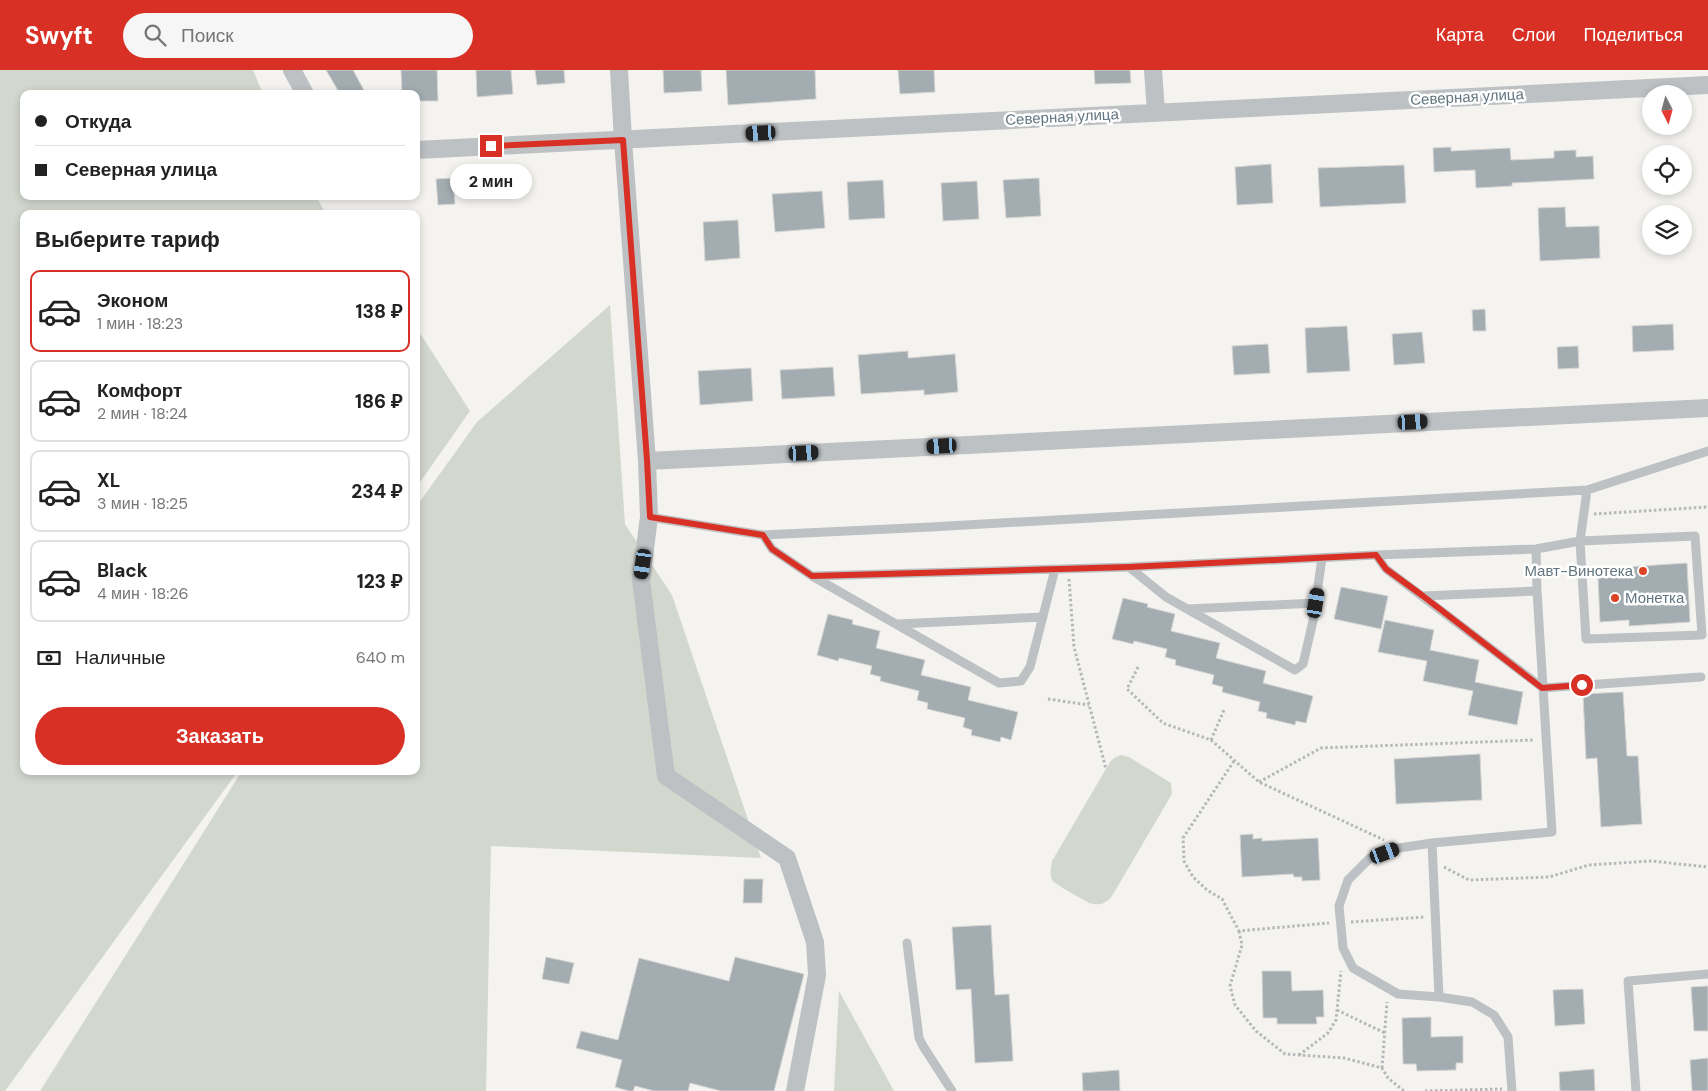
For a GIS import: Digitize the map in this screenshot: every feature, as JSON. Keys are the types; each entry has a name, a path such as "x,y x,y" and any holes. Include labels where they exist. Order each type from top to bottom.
{"street":[{"path":"292,70 303,90"},
{"path":"619,70 650,517 641,580 666,776 787,858 815,942 817,975 796,1091"},
{"path":"1153,70 1156,112"},
{"name":"Северная улица","path":"420,150 1708,85"},
{"path":"647,460 1708,408"}],"lane":[{"path":"650,517 763,535 1587,490 1708,451"},
{"path":"812,576 1129,567 1536,549 1580,541 1695,536 1702,635 1586,639 1580,541 1587,490"},
{"path":"763,535 772,549 812,576 1000,683 1021,681 1030,667 1055,569"},
{"path":"1512,1090 1508,1037 1494,1015 1472,1002 1398,994 1353,968 1343,948 1339,906 1348,880 1370,858 1399,848 1432,843 1552,832 1542,688 1536,549"},
{"path":"1376,555 1386,569 1542,688 1701,677"},
{"path":"1129,567 1166,596 1296,670 1303,664 1316,603 1322,558"},
{"path":"1423,596 1537,591"},
{"path":"1188,609 1316,603"},
{"path":"897,624 1043,617"},
{"path":"1432,843 1439,997"},
{"path":"907,942 919,1038 952,1091"},
{"path":"1636,1091 1628,981 1708,974"}],"path":[{"path":"1584,515 1708,507"},
{"path":"1068,569 1074,647 1106,769"},
{"path":"1138,667 1127,689 1163,723 1210,740 1259,782 1399,848"},
{"path":"1048,699 1089,705"},
{"path":"1210,740 1224,710"},
{"path":"1259,782 1321,748 1546,740"},
{"path":"1234,761 1184,838 1184,861 1193,877 1206,890 1222,899 1239,931 1242,945 1230,986 1235,1005 1256,1031 1285,1054 1344,1058 1382,1068"},
{"path":"1432,860 1469,880 1549,877 1589,866 1651,860 1708,867"},
{"path":"1239,931 1435,916"},
{"path":"1299,1055 1328,1033 1336,1020 1343,948"},
{"path":"1388,988 1382,1068 1388,1078 1404,1091"},
{"path":"1337,1010 1385,1033"},
{"path":"1425,1091 1512,1090"}],"shaded area":[{"path":"0,70 253,70 261,90 20,90 20,200 318,200 324,210 20,210 20,775 235,775 5,1091 0,1091"},
{"path":"610,305 625,524 672,595 761,858 491,846 486,1091 40,1091 239,775 420,775 420,501 477,422"},
{"path":"420,333 470,411 420,482"},
{"path":"1121,755 1129,757 1171,783 1172,794 1112,896 1105,903 1093,904 1053,881 1051,874 1052,861 1110,762"},
{"path":"839,991 894,1091 834,1091"}],"building":[{"path":"326,70 353,70 364,90 338,90"},
{"path":"401,70 437,70 438,101 420,101 420,90 402,90"},
{"path":"476,70 511,70 513,94 477,97"},
{"path":"535,70 564,70 565,83 537,85"},
{"path":"663,70 701,70 702,91 664,93"},
{"path":"726,70 815,70 816,99 728,105"},
{"path":"898,70 934,70 935,92 900,94"},
{"path":"1094,70 1130,70 1131,83 1095,84"},
{"path":"1451,147 1451,151 1510,148 1511,160 1554,158 1554,151 1576,150 1576,157 1593,156 1594,179 1512,183 1512,186 1476,188 1475,170 1434,172 1433,148"},
{"path":"1271,164 1273,203 1237,205 1235,167"},
{"path":"1404,165 1406,203 1320,207 1318,168"},
{"path":"453,178 455,204 438,205 436,179"},
{"path":"1039,178 1041,216 1006,218 1003,180"},
{"path":"883,180 885,218 849,220 847,182"},
{"path":"977,181 979,219 943,221 941,183"},
{"path":"822,191 825,228 775,232 772,194"},
{"path":"1565,207 1566,227 1599,226 1600,258 1540,261 1538,208"},
{"path":"738,220 740,258 705,261 703,222"},
{"path":"1485,309 1486,331 1473,331 1472,310"},
{"path":"1673,324 1674,350 1633,352 1632,326"},
{"path":"1347,326 1350,371 1307,373 1305,328"},
{"path":"1422,332 1425,363 1394,365 1392,334"},
{"path":"1268,344 1270,373 1234,375 1232,346"},
{"path":"1578,346 1579,368 1558,369 1557,347"},
{"path":"908,351 908,358 955,354 958,392 924,395 924,390 861,394 858,355"},
{"path":"833,367 835,396 782,399 780,370"},
{"path":"751,368 753,401 700,405 698,371"},
{"path":"1687,563 1690,622 1629,626 1629,620 1600,622 1598,578 1627,576 1626,567"},
{"path":"1341,587 1388,596 1381,629 1334,619"},
{"path":"1123,598 1148,604 1147,607 1175,614 1171,631 1220,643 1216,658 1266,671 1263,683 1313,696 1306,723 1296,721 1295,725 1266,718 1267,713 1258,711 1260,702 1222,692 1223,687 1212,684 1214,675 1175,665 1176,660 1165,657 1167,649 1134,641 1133,644 1112,639"},
{"path":"828,614 853,620 852,624 880,631 876,648 925,660 921,675 971,687 968,700 1018,712 1011,740 1001,737 1000,742 971,735 972,730 963,727 965,718 927,709 928,703 917,700 919,691 880,681 881,677 870,674 872,666 839,658 838,661 817,655"},
{"path":"1385,620 1434,630 1430,650 1479,660 1475,682 1523,692 1517,725 1468,715 1473,691 1423,681 1427,661 1378,652"},
{"path":"1623,692 1627,756 1638,756 1642,824 1601,827 1597,758 1586,759 1583,694"},
{"path":"1480,754 1482,800 1396,804 1394,759"},
{"path":"1253,834 1253,839 1262,838 1262,841 1318,838 1320,880 1302,881 1302,877 1294,877 1293,874 1242,877 1240,835"},
{"path":"744,879 763,879 762,903 743,903"},
{"path":"991,925 995,995 1009,994 1013,1061 975,1063 971,989 956,990 952,927"},
{"path":"546,957 574,963 569,984 542,979"},
{"path":"735,957 804,974 774,1091 721,1091 690,1083 688,1091 654,1091 635,1086 633,1091 629,1091 615,1087 622,1060 576,1048 581,1031 618,1040 639,958 729,981"},
{"path":"1262,971 1291,971 1292,991 1323,990 1324,1017 1316,1017 1317,1024 1277,1024 1277,1018 1263,1018"},
{"path":"1708,986 1708,1031 1694,1031 1691,987"},
{"path":"1583,989 1585,1024 1555,1026 1553,990"},
{"path":"1431,1017 1431,1037 1463,1036 1463,1063 1456,1063 1456,1070 1417,1071 1416,1064 1403,1064 1402,1018"},
{"path":"1708,1058 1708,1091 1692,1091 1690,1060"},
{"path":"1594,1069 1595,1091 1560,1091 1559,1072"},
{"path":"1119,1070 1120,1091 1083,1091 1082,1073"}],"place":[{"name":"Мавт-Винотека","path":"1643,571"},
{"name":"Монетка","path":"1615,598"}],"route":[{"path":"491,146 623,140 650,517 763,535 772,549 812,576 1129,567 1376,555 1386,569 1542,688 1582,685"}]}
